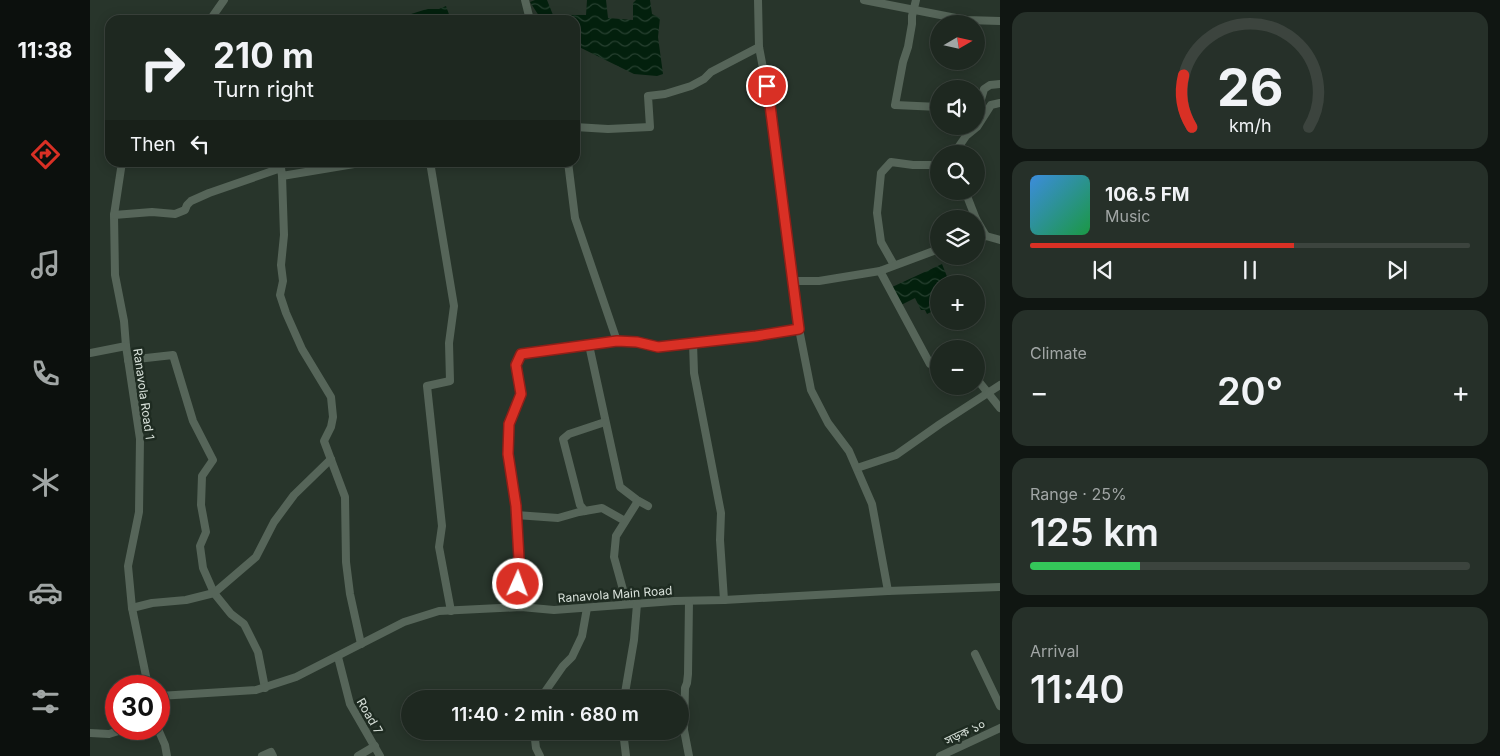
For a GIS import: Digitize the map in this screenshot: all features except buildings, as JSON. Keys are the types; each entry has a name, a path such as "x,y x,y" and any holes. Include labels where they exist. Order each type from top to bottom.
{"street":[{"path":"214,15 224,0"},
{"path":"525,0 529,15"},
{"path":"758,0 759,48 770,105 799,329 811,390 828,423 849,451 872,504 888,591"},
{"path":"864,0 966,20 1000,21"},
{"path":"916,0 895,105 930,107"},
{"path":"580,127 608,129 650,127 648,96 665,94 691,86 704,79 710,72 759,48"},
{"path":"985,88 990,85 1000,84"},
{"path":"960,145 966,136 977,127 991,105 1000,103"},
{"path":"894,265 881,242 877,213 881,173 891,162 930,165"},
{"name":"Ranavola Road 1","path":"121,167 114,215 115,275 124,321 140,439 139,512 128,566 132,608 146,675"},
{"path":"282,176 336,167"},
{"path":"431,167 454,306 449,343 450,381 427,386 442,526 439,547 451,611"},
{"path":"569,167 575,218 617,341"},
{"path":"114,215 152,212 175,214 185,210 191,201 208,193 281,168 284,235 281,265 284,281 280,295 302,349 331,397 333,417 331,427 324,440 346,497 346,562 350,594 361,644"},
{"path":"986,236 1000,240"},
{"path":"792,281 819,281 880,271 930,252"},
{"path":"880,271 930,364"},
{"path":"521,607 518,596 517,571 519,559 510,466 509,424 521,394 516,365 521,354 617,341 637,342 658,347 799,329"},
{"path":"693,343 694,373 721,513 720,540 724,600"},
{"path":"589,345 620,486 638,501 648,506"},
{"path":"90,353 126,346"},
{"path":"128,360 173,356 193,421 213,460 202,476 201,505 206,532 200,546 203,568 214,593 231,614 244,624 258,652 265,688"},
{"path":"857,468 896,455 1000,385"},
{"path":"985,390 1000,408"},
{"path":"585,511 580,505 563,439 569,434 605,422"},
{"path":"132,608 152,603 186,600 214,593 256,557 274,522 294,495 331,459"},
{"path":"627,604 614,557 616,536 638,501"},
{"path":"516,515 558,518 602,508 625,521"},
{"name":"Ranavola Main Road","path":"170,695 265,688 296,677 404,622 439,611 521,607 554,610 627,604 1000,587"},
{"path":"688,756 684,730 685,688 688,674 689,601"},
{"path":"626,690 634,640 637,604"},
{"path":"546,690 563,666 572,657 582,636 586,608"},
{"path":"975,654 1000,706"},
{"name":"Road 7","path":"338,657 347,698 380,756"},
{"name":"সড়ক ১০","path":"940,756 1000,728"},
{"path":"90,733 105,734"},
{"path":"163,740 167,756"},
{"path":"535,740 540,756"},
{"path":"624,740 626,756"},
{"path":"358,756 375,746"},
{"path":"262,756 272,754"}],"water":[{"path":"547,0 553,15 538,15 530,2"},
{"path":"587,0 606,0 608,18 633,20 633,3 636,0 650,0 652,14 660,18 658,37 663,74 657,76 634,74 580,47 580,15 586,15"},
{"path":"446,6 449,15 411,15 427,9 439,9"},
{"path":"940,265 942,265 946,275 930,275 930,312 927,314 925,310 921,310 915,298 899,306 890,288"}],"route":[{"path":"518,584 517,571 519,559 516,506 508,454 509,424 521,394 516,365 521,354 617,341 637,342 658,347 799,329 767,86"}]}
